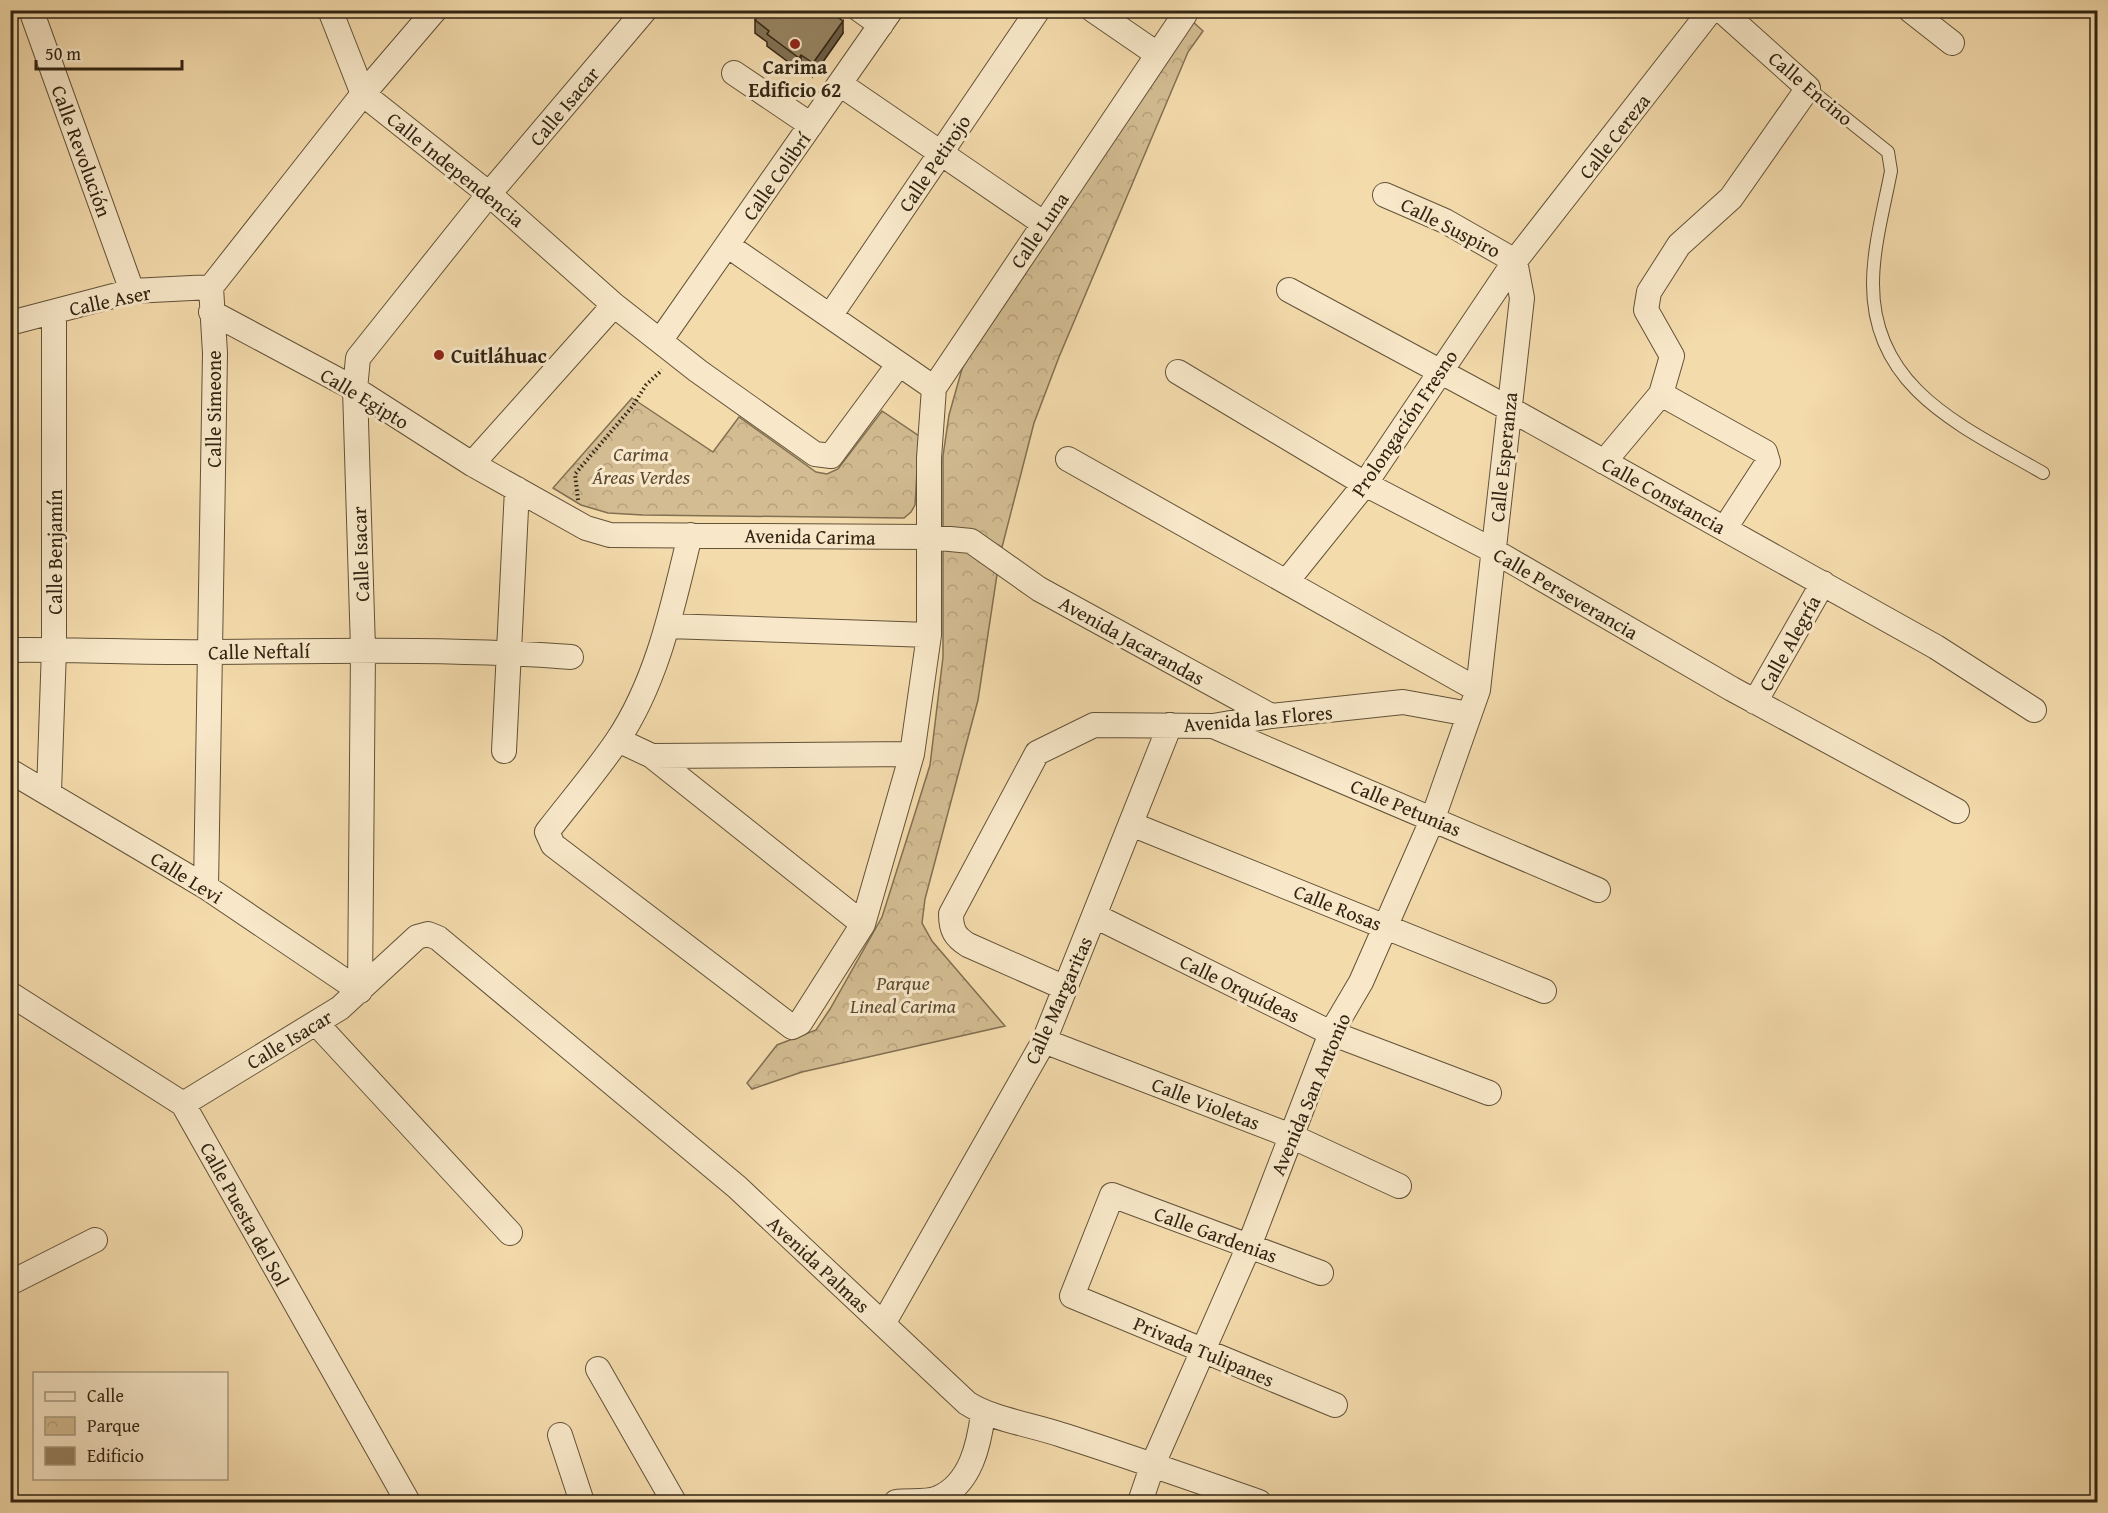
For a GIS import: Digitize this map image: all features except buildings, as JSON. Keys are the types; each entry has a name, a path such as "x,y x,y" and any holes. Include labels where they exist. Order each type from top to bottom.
{"street":[{"path":"10,16 24,10"},
{"name":"Calle Revolución","path":"32,10 132,291"},
{"path":"330,10 363,94"},
{"path":"211,287 363,94 435,10"},
{"name":"Calle Isacar","path":"183,1104 340,1008 360,991 363,649 355,389 358,358 489,194 645,10"},
{"path":"860,10 886,18"},
{"name":"Calle Petirojo","path":"830,316 1038,10"},
{"path":"1093,10 1157,54"},
{"name":"Calle Cereza","path":"1515,261 1711,10"},
{"name":"Calle Encino","path":"1721,10 1808,88"},
{"path":"1910,10 1952,43"},
{"name":"Calle Luna","path":"618,740 548,832 553,845 783,1021 792,1027 800,1023 862,924 912,754 929,635 928,458 934,388 1185,14"},
{"name":"Calle Colibrí","path":"668,347 727,245 886,18"},
{"path":"734,73 811,125"},
{"path":"840,84 1043,224"},
{"path":"1604,462 1661,393 1672,356 1646,310 1649,292 1679,245 1731,198 1808,88"},
{"name":"Calle Independencia","path":"363,94 489,194 614,305 815,454 824,457 831,456 899,364"},
{"name":"Calle Suspiro","path":"1385,195 1445,221 1515,261"},
{"path":"727,245 934,388"},
{"name":"Prolongación Fresno","path":"1287,581 1365,484 1515,261"},
{"name":"Calle Esperanza","path":"1478,690 1522,298 1515,261"},
{"name":"Calle Aser","path":"10,323 132,291 211,287"},
{"name":"Calle Simeone","path":"206,887 208,652 215,353 211,287"},
{"name":"Calle Constancia","path":"1289,290 1725,528 1936,647 2034,710"},
{"path":"472,464 614,305"},
{"name":"Calle Egipto","path":"211,312 355,389 472,464 570,518"},
{"name":"Calle Benjamín","path":"49,792 54,649 54,313"},
{"name":"Calle Perseverancia","path":"1178,372 1365,484 1494,551 1755,702 1957,811"},
{"path":"1661,393 1765,452 1768,462 1725,528"},
{"path":"1068,459 1478,690"},
{"path":"504,751 517,489"},
{"name":"Avenida Carima","path":"570,518 586,528 610,535 929,537 971,541 996,557"},
{"path":"690,535 668,626 646,685 618,740 652,756 862,924"},
{"name":"Avenida Jacarandas","path":"996,557 1039,589 1271,716"},
{"name":"Calle Alegría","path":"1755,702 1822,584"},
{"path":"668,626 929,635"},
{"name":"Calle Neftalí","path":"10,650 208,652 363,649 508,652 571,657"},
{"name":"Avenida San Antonio","path":"1140,1503 1154,1464 1249,1246 1331,1033 1361,982 1433,818 1478,690"},
{"name":"Avenida las Flores","path":"1063,987 968,945 956,937 951,926 951,914 1037,753 1094,725 1213,726 1271,716 1403,702 1469,714"},
{"name":"Calle Margaritas","path":"883,1324 1044,1041 1063,987 1095,916 1170,725"},
{"name":"Calle Petunias","path":"1213,726 1598,890"},
{"path":"652,756 912,754"},
{"name":"Calle Levi","path":"10,771 206,887 360,991"},
{"name":"Calle Rosas","path":"1131,824 1544,991"},
{"name":"Calle Orquídeas","path":"1095,916 1331,1033 1488,1093"},
{"name":"Avenida Palmas","path":"360,991 417,937 428,934 438,938 737,1186 967,1403 983,1414 1016,1420 1154,1464 1257,1502"},
{"name":"Calle Puesta del Sol","path":"10,994 183,1104 408,1503"},
{"path":"316,1023 510,1233"},
{"name":"Calle Violetas","path":"1044,1041 1291,1136 1399,1186"},
{"name":"Calle Gardenias","path":"1072,1296 1112,1195 1321,1273"},
{"path":"10,1283 95,1240"},
{"name":"Privada Tulipanes","path":"1072,1296 1335,1405"},
{"path":"598,1369 674,1503"},
{"path":"896,1503 938,1498 957,1483 972,1464 983,1414"},
{"path":"560,1435 582,1503"}],"lane":[{"name":"Calle Encino","path":"1808,88 1888,152 1891,171 1873,285 1884,348 1898,371 1941,413 2043,473"}],"path":[{"path":"570,518 578,502 574,474 632,407 668,347"}],"green space":[{"name":"Parque Lineal Carima","path":"1191,20 1203,31 1188,52 1059,357 1034,423 1000,555 978,700 925,899 922,923 932,941 1005,1026 802,1072 752,1089 747,1083 777,1045 816,1030 882,917 930,765 943,657 943,456 949,415 962,369 990,319"},
{"name":"Carima Áreas Verdes","path":"632,398 713,452 739,417 816,472 827,474 838,469 882,411 919,436 915,505 904,518 643,515 608,513 581,505 553,488"}],"place":[{"name":"Carima Edificio 62","path":"795,44"},
{"name":"Cuitláhuac","path":"439,355"}]}
